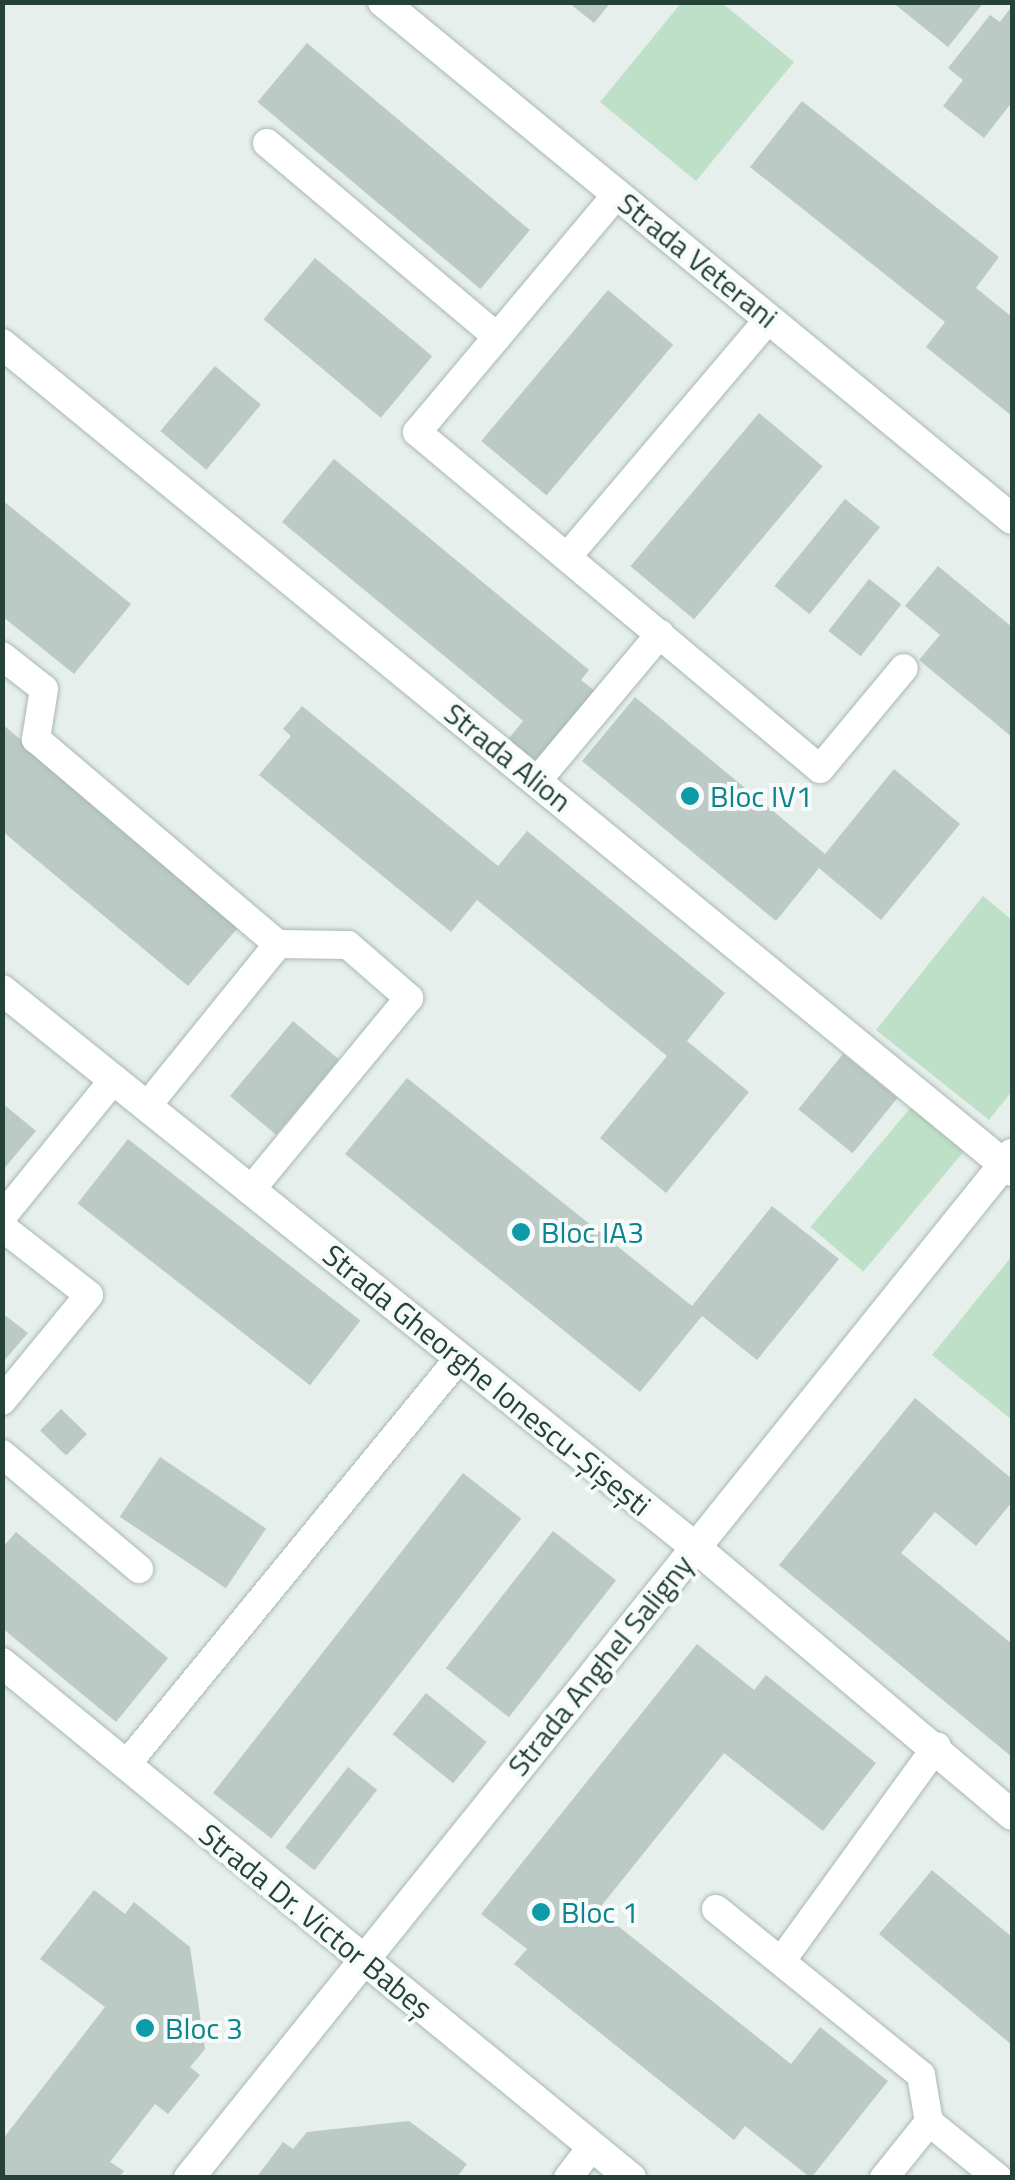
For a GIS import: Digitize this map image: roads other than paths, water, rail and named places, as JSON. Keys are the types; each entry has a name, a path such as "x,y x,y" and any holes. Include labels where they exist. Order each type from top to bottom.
{"street":[{"name":"Strada Veterani","path":"383,2 1012,519"},
{"name":"Strada Alion","path":"2,344 1010,1163"},
{"name":"Strada Gheorghe Ionescu-Șișești","path":"2,990 695,1547 936,1746 1012,1815"},
{"name":"Strada Anghel Saligny","path":"189,2178 695,1547 1010,1163"},
{"name":"Strada Dr. Victor Babeș","path":"2,1663 631,2178"}],"lane":[{"path":"266,142 497,337"},
{"path":"617,194 416,432 820,768 904,668"},
{"path":"567,557 769,319"},
{"path":"537,781 660,634"},
{"path":"2,656 44,690 36,740 278,944 348,945 409,998 252,1190"},
{"path":"147,1106 278,944"},
{"path":"2,1217 114,1079"},
{"path":"2,1226 89,1295 2,1401"},
{"path":"126,1765 460,1358"},
{"path":"2,1454 140,1569"},
{"path":"782,1960 936,1746"},
{"path":"716,1910 920,2075 930,2122 998,2178"},
{"path":"884,2178 930,2122"},
{"path":"568,2178 592,2146"}],"place":[{"name":"Bloc IV1","path":"690,796"},
{"name":"Bloc IA3","path":"521,1232"},
{"name":"Bloc 1","path":"541,1912"},
{"name":"Bloc 3","path":"145,2028"}]}
